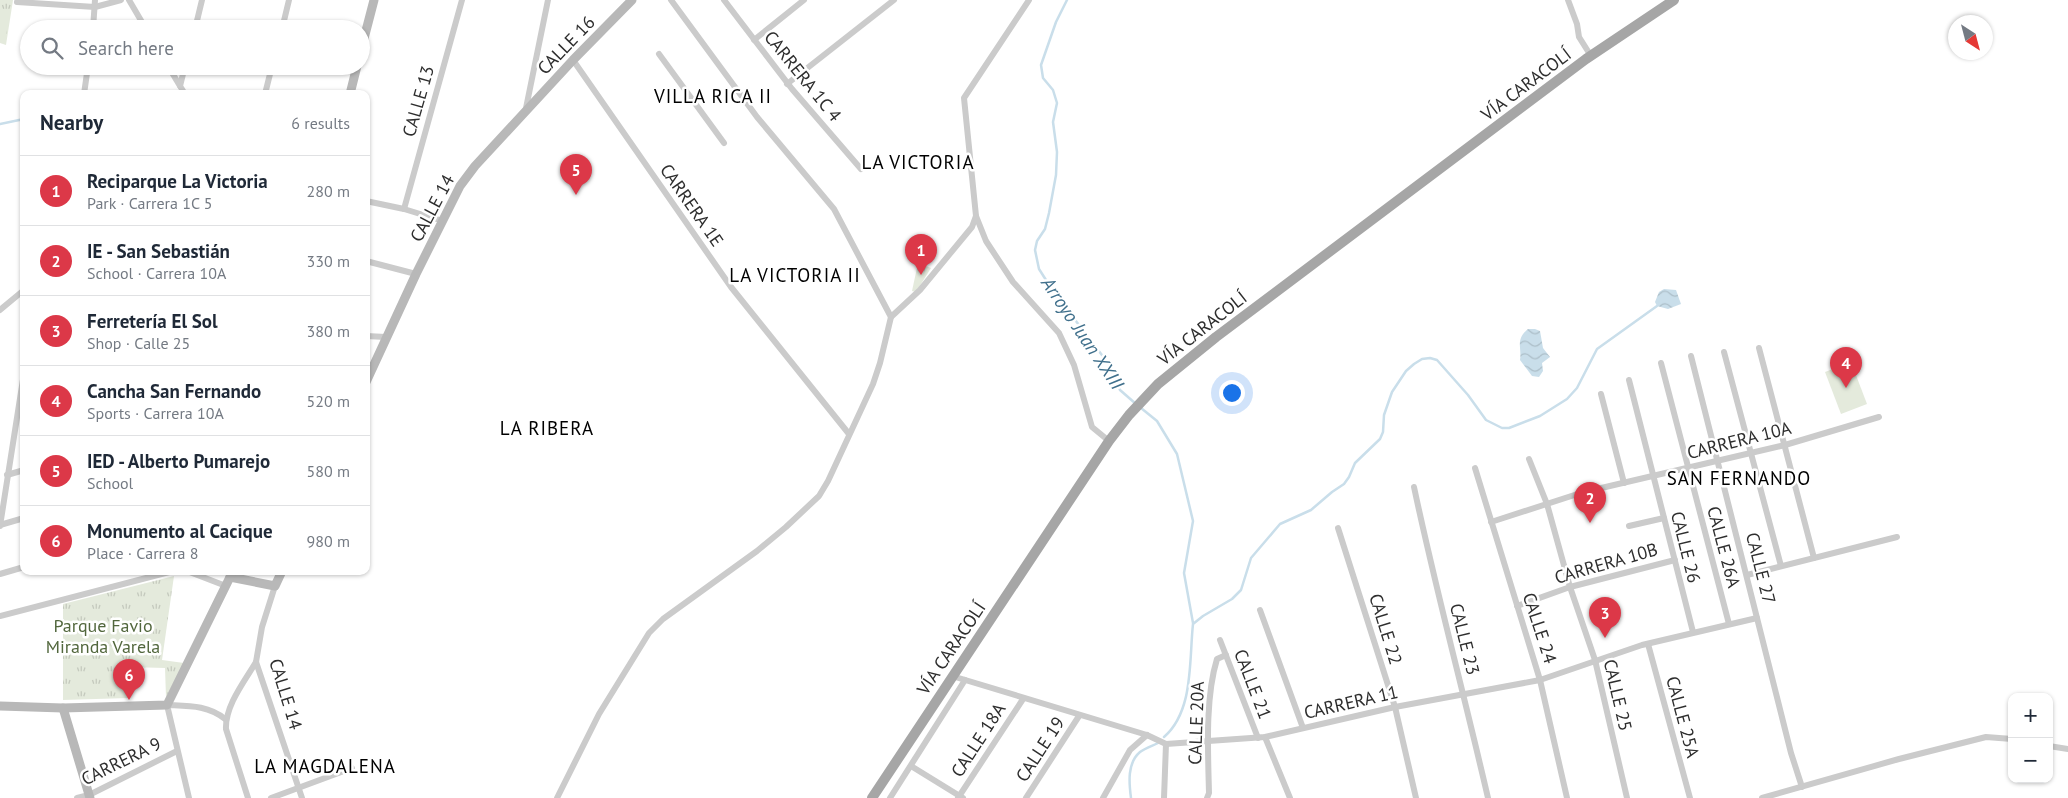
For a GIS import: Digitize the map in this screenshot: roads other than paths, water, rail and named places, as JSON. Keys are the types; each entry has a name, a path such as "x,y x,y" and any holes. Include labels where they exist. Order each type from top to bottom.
{"main road":[{"name":"VÍA CARACOLÍ","path":"872,798 1109,441 1137,405 1158,384 1216,337 1591,56 1674,0"}],"street":[{"path":"17,2 95,4 121,0"},
{"path":"129,0 141,20"},
{"path":"197,20 202,0"},
{"path":"284,20 289,0"},
{"path":"369,20 374,0"},
{"name":"CALLE 13","path":"404,209 462,0"},
{"path":"524,114 548,0"},
{"name":"CALLE 16","path":"524,114 573,60 632,0"},
{"path":"671,0 757,117 834,209 890,316"},
{"name":"CARRERA 1C 4","path":"724,0 787,84 861,169"},
{"path":"754,40 804,0"},
{"path":"787,84 894,0"},
{"path":"1029,0 964,98 976,216 986,241 1013,282 1059,333 1074,365 1092,426 1109,441"},
{"path":"1568,0 1577,24 1578,37 1591,56"},
{"path":"94,20 95,4"},
{"path":"659,54 724,143"},
{"name":"CARRERA 1E","path":"573,60 731,287 849,434"},
{"path":"85,90 87,75"},
{"path":"173,75 182,90"},
{"path":"180,86 183,75"},
{"path":"266,90 270,75"},
{"path":"351,90 355,75"},
{"name":"CALLE 14","path":"370,373 386,336 460,186 475,166 524,114"},
{"path":"370,202 404,209 443,221"},
{"path":"557,798 599,714 649,634 662,619 757,551 819,496 828,481 878,370 890,316 920,290 972,226 976,216"},
{"path":"370,261 416,274"},
{"path":"0,310 20,293"},
{"path":"370,336 386,336"},
{"path":"1758,348 1814,558"},
{"path":"1724,352 1781,566"},
{"name":"CALLE 27","path":"1692,356 1791,753 1802,787"},
{"name":"CALLE 26A","path":"1660,363 1729,624"},
{"name":"CALLE 26","path":"1628,380 1693,632"},
{"path":"1602,394 1624,483"},
{"path":"20,398 0,526 20,519"},
{"name":"CARRERA 10A","path":"1491,522 1596,488 1785,445 1879,417"},
{"name":"CALLE 25","path":"1529,459 1547,504 1570,588 1595,660 1627,798"},
{"name":"CALLE 24","path":"1475,468 1540,680 1567,798"},
{"path":"8,475 20,471"},
{"name":"CALLE 23","path":"1414,487 1429,559 1488,798"},
{"path":"1629,526 1664,518"},
{"name":"CALLE 22","path":"1338,528 1395,707 1416,798"},
{"path":"1747,575 1897,537"},
{"name":"CARRERA 10B","path":"1517,606 1570,588 1675,560"},
{"path":"0,574 20,568"},
{"path":"0,616 158,575"},
{"path":"211,575 275,586"},
{"name":"CALLE 14","path":"280,575 262,627 256,662 302,798"},
{"path":"190,798 167,705 230,578"},
{"path":"1260,610 1304,728"},
{"name":"CARRERA 11","path":"952,676 1079,716 1147,735 1163,742 1208,742 1261,738 1395,707 1540,680 1595,660 1648,644 1757,618"},
{"name":"CALLE 21","path":"1220,640 1261,738 1290,798"},
{"name":"CALLE 25A","path":"1648,644 1690,798"},
{"name":"CALLE 20A","path":"1208,798 1208,742 1212,674 1217,659 1226,654"},
{"path":"248,798 231,746 225,719 256,662"},
{"path":"890,798 965,680"},
{"name":"CALLE 18A","path":"960,797 1023,699"},
{"path":"0,706 63,708 167,705 209,709 225,719"},
{"path":"63,708 89,796"},
{"name":"CALLE 19","path":"1026,798 1079,716"},
{"path":"1103,798 1130,750 1147,735"},
{"path":"1762,798 1894,760 1986,737 2008,739"},
{"path":"1163,742 1164,798"},
{"path":"2053,747 2068,749"},
{"name":"CARRERA 9","path":"77,798 89,796 177,751"},
{"path":"911,766 960,797"},
{"path":"271,798 352,768"}],"water":[{"path":"1664,289 1676,290 1681,304 1668,309 1657,306 1655,302 1659,292"},
{"path":"1528,329 1540,331 1543,348 1550,357 1542,363 1543,371 1539,377 1532,376 1520,360 1520,340"}],"waterway":[{"name":"Arroyo Juan XXIII","path":"1067,0 1056,22 1041,65 1043,78 1053,90 1057,103 1053,122 1057,152 1056,175 1049,213 1045,229 1037,241 1035,250 1039,269 1053,291 1108,363 1120,390 1136,404"},
{"path":"0,124 20,120"},
{"path":"1164,737 1174,726 1181,713 1185,699 1190,669 1193,624 1232,599 1241,590 1251,558 1280,524 1311,510 1344,484 1355,463 1380,439 1383,432 1384,415 1392,392 1406,371 1414,364 1422,359 1430,358 1437,360 1468,395 1486,420 1502,428 1509,428 1540,416 1567,399 1577,388 1597,349 1657,306"},
{"name":"Arroyo Juan XXIII","path":"1141,408 1157,421 1177,454 1193,521 1184,573 1193,623"},
{"path":"1131,798 1130,780 1133,762 1140,752 1158,743"}],"place":[{"name":"IED - Alberto Pumarejo","path":"576,195"},
{"name":"Reciparque La Victoria","path":"921,275"},
{"name":"Cancha San Fernando","path":"1846,388"},
{"name":"IE - San Sebastián","path":"1590,523"},
{"name":"Ferretería El Sol","path":"1605,638"},
{"name":"Monumento al Cacique","path":"129,700"}],"district":[{"name":"VILLA RICA II","path":"713,96"},
{"name":"LA VICTORIA","path":"918,162"},
{"name":"LA VICTORIA II","path":"795,275"},
{"name":"LA RIBERA","path":"547,428"},
{"name":"SAN FERNANDO","path":"1739,478"},
{"name":"LA MAGDALENA","path":"325,766"}],"park label":[{"name":"Parque Favio Miranda Varela","path":"103,635"}]}
